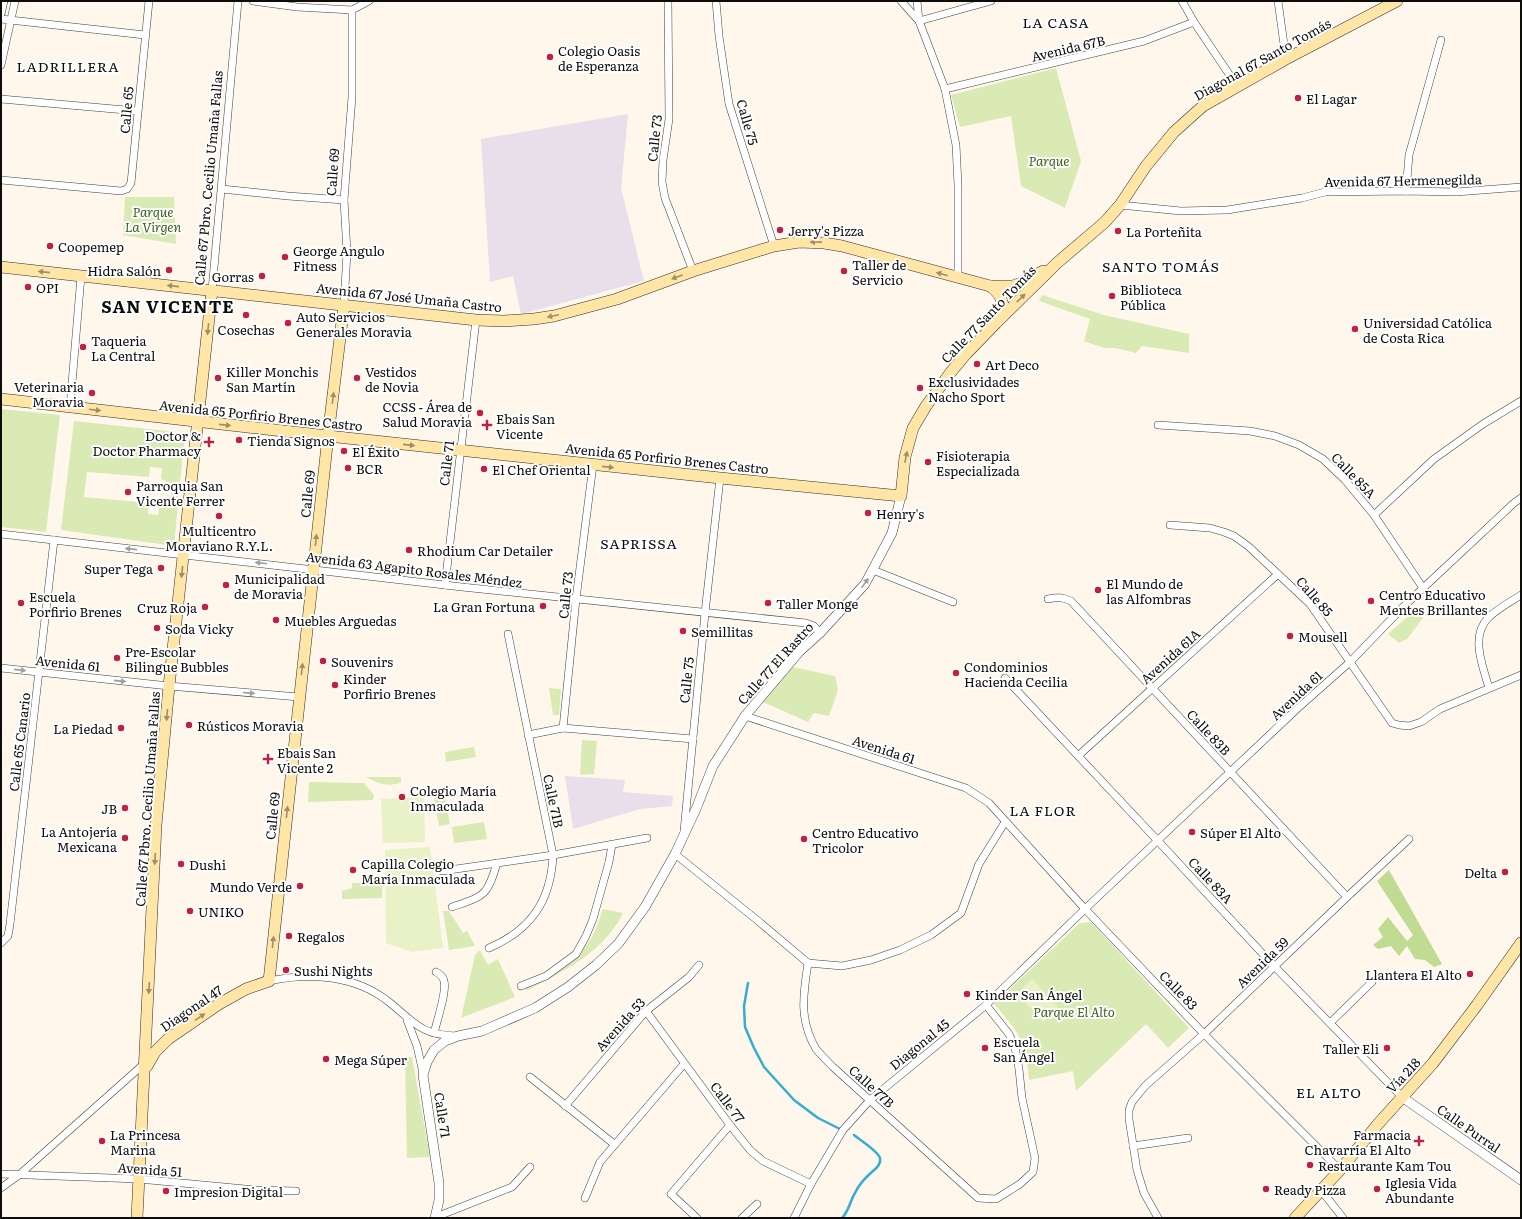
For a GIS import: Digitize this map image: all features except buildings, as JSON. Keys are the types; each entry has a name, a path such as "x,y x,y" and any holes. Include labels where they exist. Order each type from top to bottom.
{"main road":[{"name":"Diagonal 67 Santo Tomás","path":"1057,263 1105,222 1120,205 1146,166 1174,132 1203,106 1286,59 1398,1"},
{"name":"Avenida 67 José Umaña Castro","path":"1,267 504,322 554,316 617,299 693,271 774,246 799,242 824,242 842,246 990,286 1017,285 1057,263"},
{"name":"Calle 77 Santo Tomás","path":"901,496 905,457 913,428 926,406 966,354 996,322 1057,263"},
{"path":"990,286 998,292 1003,303 1001,316 996,322"},
{"name":"Calle 67 Pbro. Cecilio Umaña Fallas","path":"137,1218 156,825 169,686 212,290"},
{"name":"Calle 69","path":"269,980 313,570 344,305"},
{"name":"Avenida 65 Porfirio Brenes Castro","path":"1,399 460,451 901,496"},
{"name":"Vía 218","path":"1295,1218 1340,1170 1437,1057 1477,1006 1521,943"},
{"name":"Diagonal 47","path":"144,1076 154,1052 168,1039 219,1004 246,989 269,980"},
{"path":"147,1028 151,1038 155,1042 162,1042 168,1039"}],"street":[{"path":"1,14 4,1"},
{"path":"1,66 15,1"},
{"name":"Calle 65","path":"1,180 121,191 127,189 131,183 149,1"},
{"name":"Calle 67 Pbro. Cecilio Umaña Fallas","path":"212,290 238,1"},
{"path":"254,1 297,7 352,10 369,1"},
{"name":"Calle 73","path":"668,1 669,119 663,160 662,182 665,198 693,271"},
{"name":"Calle 75","path":"716,1 719,36 729,104 774,246"},
{"path":"901,1 919,21"},
{"path":"917,1 919,21 945,89 956,145 958,185 958,278"},
{"path":"919,21 991,1"},
{"path":"1182,1 1236,86"},
{"path":"1278,1 1286,59"},
{"name":"Calle 69","path":"344,305 347,252 344,200 352,97 352,10"},
{"path":"1,19 145,35"},
{"name":"Avenida 67B","path":"945,89 1144,41 1194,22"},
{"path":"1406,191 1409,155 1441,40"},
{"path":"1,100 137,111"},
{"name":"Avenida 67 Hermenegilda","path":"1120,205 1181,211 1227,210 1302,198 1325,192 1456,192 1521,188"},
{"path":"222,189 344,200"},
{"path":"70,407 81,276"},
{"name":"Calle 71","path":"445,585 476,320"},
{"path":"1374,515 1434,459 1483,424 1521,401"},
{"name":"Calle 85A","path":"1158,425 1250,431 1275,436 1299,445 1323,459 1340,474 1374,515 1423,588"},
{"name":"Calle 73","path":"563,728 576,599 592,465"},
{"name":"Calle 75","path":"684,837 705,613 720,478"},
{"name":"Calle 77 El Rastro","path":"423,1076 426,1062 434,1050 445,1041 458,1036 482,1031 535,1008 568,987 596,965 618,944 645,907 675,854 684,837 714,766 745,716 799,652 820,633 865,584 892,533 901,496"},
{"name":"Avenida 61","path":"1085,909 1298,708 1350,662 1404,606 1521,498"},
{"name":"Calle 85","path":"1170,525 1210,528 1234,536 1248,546 1310,604 1392,723 1409,726 1421,722 1440,709 1488,688"},
{"name":"Avenida 63 Agapito Rosales Méndez","path":"1,534 445,585 806,623 814,626 820,633"},
{"name":"Calle 65 Canario","path":"1,943 8,936 10,924 54,540"},
{"path":"873,570 953,602"},
{"name":"Avenida 61A","path":"1078,756 1278,574"},
{"path":"1521,595 1497,610 1486,619 1481,630 1479,641 1481,659 1488,688 1521,675"},
{"name":"Calle 83B","path":"1048,599 1056,597 1064,598 1070,601 1346,897"},
{"name":"Calle 71B","path":"489,948 516,934 527,924 536,912 544,899 549,885 553,855 508,634"},
{"name":"Avenida 61","path":"1,668 169,686 299,697"},
{"name":"Calle 83A","path":"1005,678 1275,967 1402,1097"},
{"name":"Avenida 61","path":"745,716 966,788 989,803 1005,822"},
{"path":"528,735 563,728 693,739"},
{"path":"675,854 758,920 808,964 842,966 871,960 900,950 931,935 961,913 979,864 1005,822"},
{"name":"Calle 83","path":"1005,822 1085,909 1204,1034 1340,1170"},
{"path":"442,871 553,855 647,838"},
{"name":"Avenida 59","path":"1133,1146 1129,1110 1132,1102 1145,1086 1204,1034 1346,897 1409,839"},
{"path":"521,986 546,976 576,954 593,919 609,862 612,845"},
{"path":"452,907 478,898 485,893 491,883 497,863"},
{"name":"Diagonal 45","path":"794,1218 811,1184 844,1130 870,1100 986,1005 1085,909"},
{"name":"Calle 77B","path":"808,964 804,989 803,1010 807,1032 817,1050 833,1067 978,1198 996,1199 1020,1184 1033,1172 1035,1158 1022,1098 1015,1047 1009,1034 986,1005"},
{"name":"Avenida 53","path":"565,1106 646,1011 690,977 699,965"},
{"path":"434,1033 445,990 445,982 442,976 436,972"},
{"path":"269,980 306,975 325,976 348,981 369,990 389,1002 406,1018 424,1030 434,1033 458,1036"},
{"path":"1330,1023 1372,982"},
{"name":"Calle 77","path":"646,1011 684,1064 750,1150 763,1161 811,1184"},
{"name":"Calle 71","path":"406,1018 417,1046 439,1178 439,1200 436,1218"},
{"path":"1,1188 19,1175 145,1062"},
{"path":"585,1198 600,1162 684,1064"},
{"path":"530,1076 565,1106 614,1144"},
{"name":"Calle Purral","path":"1402,1097 1521,1180"},
{"path":"697,1218 671,1194 730,1125"},
{"path":"1154,1217 1144,1193 1137,1170 1133,1146 1188,1138"},
{"path":"436,1218 512,1186 530,1167"},
{"name":"Avenida 51","path":"1,1174 139,1179 256,1190 296,1191"},
{"path":"1321,1190 1343,1218"},
{"path":"742,1218 757,1204"}],"shaded area":[{"path":"628,114 621,188 644,281 521,314 513,276 490,282 481,139"},
{"path":"565,776 625,780 623,792 673,796 672,806 640,809 573,829"}],"green space":[{"name":"Parque","path":"1056,68 1081,161 1065,208 1021,186 1011,116 960,127 951,95"},
{"name":"Parque La Virgen","path":"125,197 174,197 176,244 123,235"},
{"path":"1042,295 1104,315 1189,334 1189,353 1142,346 1136,353 1115,348 1104,348 1084,341 1090,319 1039,301"},
{"path":"1,409 60,415 46,532 1,527"},
{"path":"74,421 185,433 174,546 61,530","holes":["150,467 162,468 161,479 169,484 172,492 169,499 160,504 158,515 148,514 149,503 84,497 87,472 149,477"]},
{"path":"1416,609 1423,618 1407,639 1399,643 1388,634"},
{"path":"793,667 835,676 838,690 829,716 814,713 808,722 763,702"},
{"path":"549,688 561,689 559,715 553,715"},
{"path":"582,740 597,741 594,774 580,775"},
{"path":"474,747 476,757 446,762 445,752"},
{"path":"366,777 401,777 401,782 388,785"},
{"path":"309,782 364,783 374,795 373,800 308,802"},
{"path":"424,797 425,842 383,843 381,799"},
{"path":"445,798 450,824 439,826 434,799"},
{"path":"484,822 487,839 454,843 452,827"},
{"path":"430,847 443,948 412,952 386,943 385,850"},
{"path":"1389,870 1442,964 1434,967 1425,960 1415,959 1407,946 1399,956 1391,946 1378,949 1373,945 1383,937 1378,929 1388,917 1407,941 1413,935 1377,881"},
{"path":"382,882 382,898 342,899 342,891 352,888 352,883"},
{"path":"603,909 623,913 615,927 605,939 582,959 528,990 524,989 563,967 580,953 593,935"},
{"path":"443,911 449,911 463,933 467,931 475,946 449,950"},
{"name":"Parque El Alto","path":"1091,922 1189,1028 1168,1048 1146,1024 1076,1091 1073,1071 1029,1080 1026,1056 1020,1038 1010,1022 994,1004 1080,923"},
{"path":"480,950 488,965 498,959 515,997 461,1018 475,955"},
{"path":"1032,979 1058,1007 1043,1022 1017,994"},
{"path":"405,1057 412,1057 430,1157 407,1158"}],"waterway":[{"path":"748,983 744,1006 745,1027 764,1067 794,1100 818,1118 842,1130"},
{"path":"842,1218 853,1196 865,1178 877,1167 880,1162 879,1155 854,1135"}],"place":[{"name":"Colegio Oasis de Esperanza","path":"550,57"},
{"name":"El Lagar","path":"1298,98"},
{"name":"Jerry's Pizza","path":"780,230"},
{"name":"La Porteñita","path":"1118,231"},
{"name":"Coopemep","path":"50,246"},
{"name":"George Angulo Fitness","path":"285,257"},
{"name":"Hidra Salón","path":"169,270"},
{"name":"Taller de Servicio","path":"844,271"},
{"name":"Gorras","path":"262,276"},
{"name":"OPI","path":"28,287"},
{"name":"Biblioteca Pública","path":"1112,296"},
{"name":"Cosechas","path":"246,315"},
{"name":"Auto Servicios Generales Moravia","path":"288,323"},
{"name":"Universidad Católica de Costa Rica","path":"1355,329"},
{"name":"Taqueria La Central","path":"83,347"},
{"name":"Art Deco","path":"977,364"},
{"name":"Killer Monchis San Martín","path":"218,378"},
{"name":"Vestidos de Novia","path":"357,378"},
{"name":"Exclusividades Nacho Sport","path":"920,388"},
{"name":"Veterinaria Moravia","path":"92,393"},
{"name":"CCSS - Área de Salud Moravia","path":"480,413"},
{"name":"Ebais San Vicente","path":"487,425"},
{"name":"Tienda Signos","path":"239,440"},
{"name":"Doctor & Doctor Pharmacy","path":"209,442"},
{"name":"El Éxito","path":"344,451"},
{"name":"Fisioterapia Especializada","path":"928,462"},
{"name":"BCR","path":"348,468"},
{"name":"El Chef Oriental","path":"484,469"},
{"name":"Parroquia San Vicente Ferrer","path":"128,492"},
{"name":"Henry's","path":"868,513"},
{"name":"Multicentro Moraviano R.Y.L.","path":"219,516"},
{"name":"Rhodium Car Detailer","path":"409,550"},
{"name":"Super Tega","path":"161,568"},
{"name":"Municipalidad de Moravia","path":"226,585"},
{"name":"El Mundo de las Alfombras","path":"1098,590"},
{"name":"Centro Educativo Mentes Brillantes","path":"1371,601"},
{"name":"Escuela Porfirio Brenes","path":"21,603"},
{"name":"Taller Monge","path":"768,603"},
{"name":"La Gran Fortuna","path":"543,606"},
{"name":"Cruz Roja","path":"205,607"},
{"name":"Muebles Arguedas","path":"276,620"},
{"name":"Soda Vicky","path":"157,628"},
{"name":"Semillitas","path":"683,631"},
{"name":"Mousell","path":"1290,636"},
{"name":"Pre-Escolar Bilingue Bubbles","path":"117,658"},
{"name":"Souvenirs","path":"323,661"},
{"name":"Condominios Hacienda Cecilia","path":"956,673"},
{"name":"Kinder Porfirio Brenes","path":"335,685"},
{"name":"Rústicos Moravia","path":"189,725"},
{"name":"La Piedad","path":"121,728"},
{"name":"Ebais San Vicente 2","path":"268,759"},
{"name":"Colegio María Inmaculada","path":"402,797"},
{"name":"JB","path":"125,808"},
{"name":"Súper El Alto","path":"1192,832"},
{"name":"La Antojería Mexicana","path":"125,838"},
{"name":"Centro Educativo Tricolor","path":"804,839"},
{"name":"Dushi","path":"181,864"},
{"name":"Capilla Colegio María Inmaculada","path":"353,870"},
{"name":"Delta","path":"1505,872"},
{"name":"Mundo Verde","path":"300,886"},
{"name":"UNIKO","path":"190,911"},
{"name":"Regalos","path":"289,936"},
{"name":"Sushi Nights","path":"286,970"},
{"name":"Llantera El Alto","path":"1470,974"},
{"name":"Kinder San Ángel","path":"967,994"},
{"name":"Escuela San Ángel","path":"985,1048"},
{"name":"Taller Eli","path":"1387,1048"},
{"name":"Mega Súper","path":"326,1059"},
{"name":"La Princesa Marina","path":"102,1141"},
{"name":"Farmacia Chavarría El Alto","path":"1419,1141"},
{"name":"Restaurante Kam Tou","path":"1310,1165"},
{"name":"Ready Pizza","path":"1266,1189"},
{"name":"Iglesia Vida Abundante","path":"1377,1189"},
{"name":"Impresion Digital","path":"166,1191"}],"district":[{"name":"LA CASA","path":"1056,22"},
{"name":"LADRILLERA","path":"68,66"},
{"name":"SANTO TOMÁS","path":"1161,266"},
{"name":"SAN VICENTE","path":"168,305"},
{"name":"SAPRISSA","path":"639,543"},
{"name":"LA FLOR","path":"1043,810"},
{"name":"EL ALTO","path":"1329,1092"}]}
